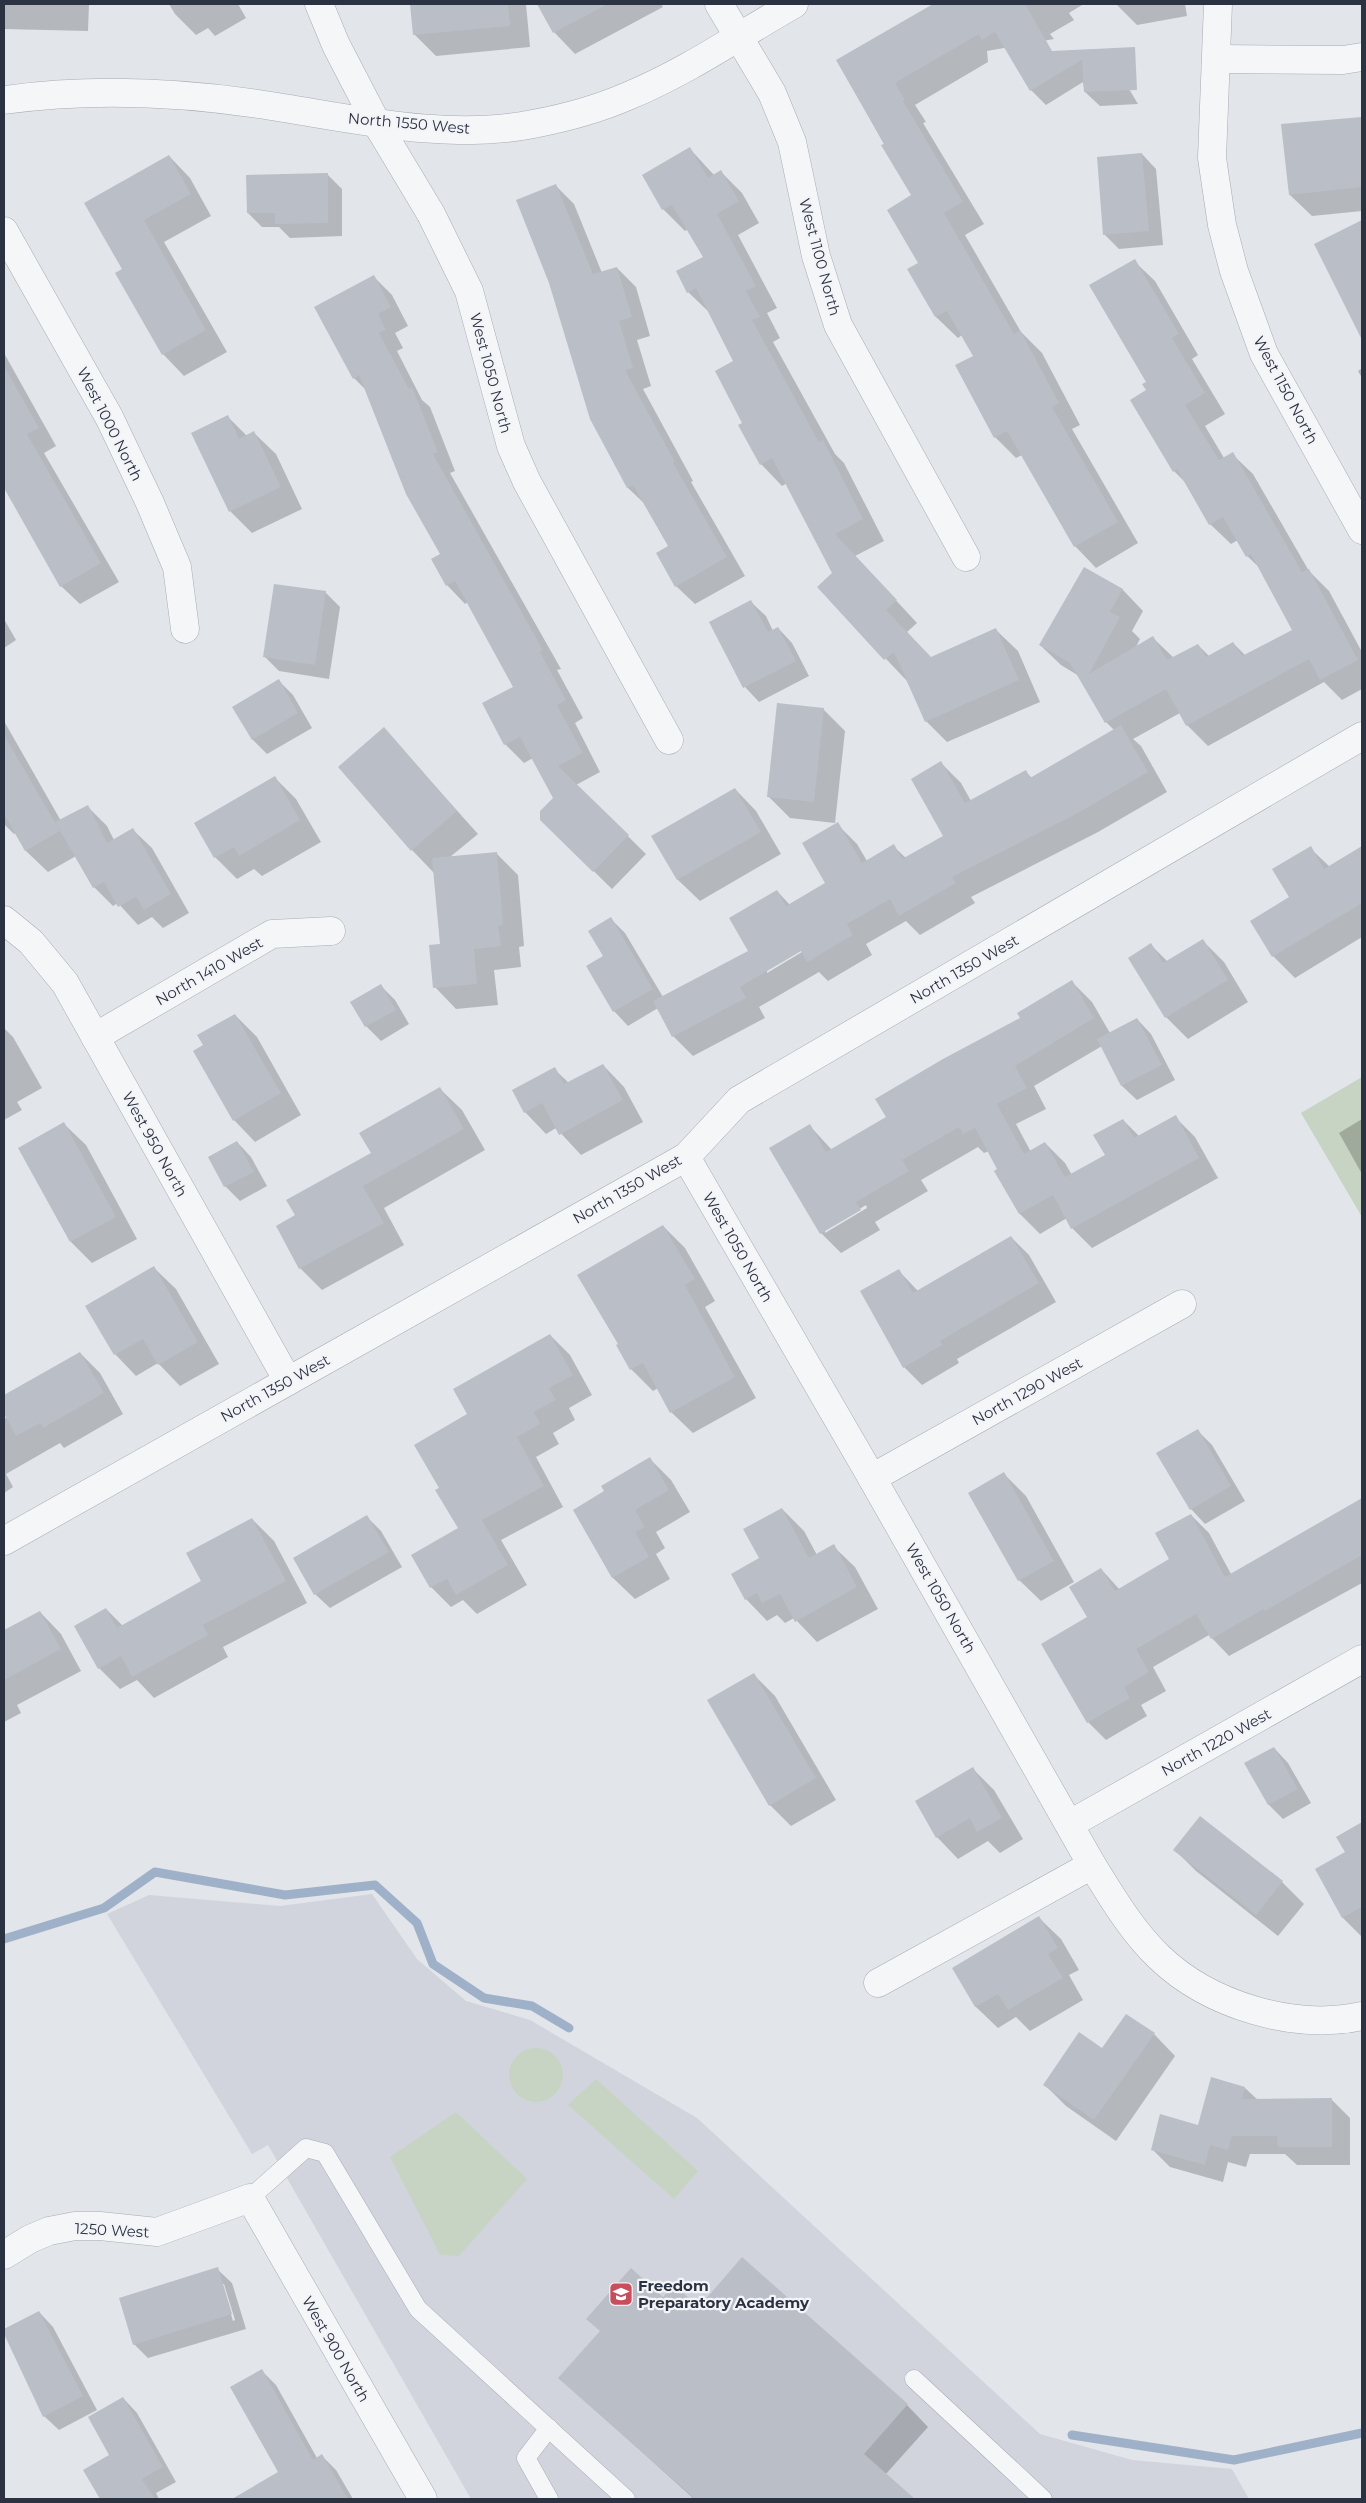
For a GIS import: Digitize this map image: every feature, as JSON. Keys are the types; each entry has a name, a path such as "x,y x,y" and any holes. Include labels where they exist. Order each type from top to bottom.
{"street":[{"name":"West 1050 North","path":"319,4 336,45 377,124 431,214 469,291 511,446 527,482 670,740"},
{"name":"West 1100 North","path":"719,4 772,94 792,142 816,256 838,324 966,557"},
{"name":"North 1550 West","path":"4,100 38,95 150,93 268,105 377,124 470,130 531,125 584,112 629,96 794,4"},
{"name":"West 1150 North","path":"1218,4 1218,59 1212,158 1222,225 1234,271 1264,354 1362,530"},
{"path":"1218,59 1343,60 1362,57"},
{"name":"West 1000 North","path":"4,231 109,417 150,503 177,567 185,629"},
{"name":"North 1350 West","path":"4,1541 686,1157 739,1100 1362,736"},
{"name":"West 950 North","path":"4,920 31,942 65,983 288,1381"},
{"name":"North 1410 West","path":"95,1037 272,934 331,931"},
{"name":"West 1050 North","path":"686,1157 872,1478 1092,1865 1128,1922 1160,1957 1210,1992 1234,2002 1254,2010 1287,2017 1322,2019 1362,2016"},
{"name":"North 1290 West","path":"872,1478 1182,1304"},
{"name":"North 1220 West","path":"1070,1824 1362,1659"},
{"path":"878,1983 1092,1865"},
{"name":"1250 West","path":"4,2255 30,2239 49,2231 76,2226 100,2226 157,2232 250,2198"},
{"name":"West 900 North","path":"250,2198 422,2499"}],"lane":[{"path":"250,2198 306,2148 325,2153 418,2309 626,2499"},
{"path":"914,2379 1043,2499"},
{"path":"549,2428 526,2458 549,2499"}],"shaded area":[{"name":"Freedom Preparatory Academy","path":"372,1894 417,1959 466,2001 530,2020 697,2118 1040,2434 1132,2460 1232,2469 1249,2499 471,2499 268,2145 252,2154 107,1914 149,1895 280,1906"}],"green space":[{"path":"1362,1077 1362,1217 1301,1113"},
{"path":"531,2048 541,2048 551,2052 559,2060 563,2075 559,2090 551,2098 541,2102 531,2102 521,2098 513,2090 509,2080 509,2070 513,2060 521,2052"},
{"path":"596,2079 698,2171 674,2199 568,2105"},
{"path":"456,2112 527,2179 459,2256 440,2255 390,2157"}],"building":[{"path":"410,4 508,4 510,26 413,35"},
{"path":"537,4 608,4 553,33"},
{"path":"933,4 1025,4 1052,51 1135,47 1137,90 1084,92 1082,60 1030,91 995,32 982,40 979,34 895,83 905,100 903,101 963,202 944,213 1014,334 1020,330 1059,403 1052,407 1118,522 1074,547 1007,431 994,438 955,365 973,356 947,311 935,317 907,269 918,263 887,210 911,195 881,145 884,144 836,60"},
{"path":"1362,117 1362,187 1289,195 1281,124"},
{"path":"690,147 708,178 721,170 739,201 717,214 756,286 746,291 760,317 752,320 819,442 823,440 863,519 835,534 897,600 886,610 931,657 996,628 1019,680 925,722 894,652 884,660 817,587 832,573 772,458 760,465 738,425 742,423 715,371 733,361 696,288 687,293 676,271 703,257 672,205 662,210 642,175"},
{"path":"1142,153 1149,231 1103,235 1097,157"},
{"path":"169,155 191,194 144,220 206,330 162,355 115,273 122,269 84,203"},
{"path":"328,173 328,223 275,224 275,213 247,213 246,175"},
{"path":"556,184 593,274 617,267 632,317 619,321 633,368 625,370 675,462 673,463 727,557 675,587 656,553 668,546 633,485 627,488 590,419 549,283 516,200"},
{"path":"1362,220 1362,340 1314,244"},
{"path":"1135,259 1179,334 1172,338 1205,393 1185,405 1219,460 1233,452 1302,572 1309,569 1358,660 1320,680 1309,659 1186,726 1166,689 1105,723 1070,663 1039,645 1084,567 1123,589 1110,612 1120,617 1089,674 1153,636 1167,660 1198,644 1206,657 1233,642 1242,656 1292,630 1251,554 1246,557 1223,517 1209,525 1177,469 1173,472 1130,400 1146,390 1142,384 1146,382 1089,285"},
{"path":"374,275 391,307 378,314 386,330 379,333 409,389 412,387 438,452 433,454 543,650 540,652 566,700 557,705 583,753 558,766 629,835 593,872 540,820 540,811 553,798 520,737 504,745 482,703 513,687 455,581 446,586 431,559 440,554 406,494 359,375 353,379 314,307"},
{"path":"4,366 39,428 27,434 101,563 60,587 4,488"},
{"path":"228,415 239,439 254,431 281,487 229,512 191,433"},
{"path":"274,584 326,591 315,665 263,657"},
{"path":"751,600 768,632 778,627 796,661 743,688 709,622"},
{"path":"279,679 298,713 252,740 232,707"},
{"path":"777,703 824,708 814,802 767,797"},
{"path":"1121,725 1148,772 1078,813 952,877 956,883 899,916 890,899 847,924 853,935 807,962 801,951 740,987 746,998 672,1037 653,1001 748,951 729,918 777,890 786,906 825,883 802,843 838,822 862,863 894,844 902,859 943,836 911,779 941,761 965,803 1026,770 1030,778"},
{"path":"384,727 457,811 411,851 338,767"},
{"path":"4,735 60,831 25,851 4,814"},
{"path":"275,776 300,820 239,856 234,847 214,858 194,823"},
{"path":"735,788 761,832 677,880 651,836"},
{"path":"88,805 107,843 133,828 171,894 144,910 136,897 118,907 104,882 93,888 55,822"},
{"path":"1311,846 1324,869 1362,846 1362,903 1272,957 1250,921 1289,897 1272,869"},
{"path":"497,852 503,925 498,926 501,946 474,949 477,984 433,988 429,945 440,944 432,858"},
{"path":"611,917 653,989 613,1012 586,966 603,956 588,931"},
{"path":"1203,939 1228,980 1165,1018 1128,958 1151,943 1163,963"},
{"path":"1072,980 1094,1018 1015,1066 1027,1088 997,1104 1024,1154 1045,1142 1065,1177 1105,1155 1093,1135 1123,1119 1134,1138 1176,1115 1199,1158 1071,1229 1053,1195 1019,1214 994,1171 997,1169 975,1128 963,1134 959,1127 902,1160 909,1171 856,1202 861,1210 820,1234 769,1148 810,1124 826,1152 886,1117 875,1099 943,1059 1020,1018 1017,1013"},
{"path":"381,984 396,1010 365,1027 350,1002"},
{"path":"235,1014 281,1093 233,1121 193,1051 203,1045 197,1035"},
{"path":"1137,1018 1162,1065 1121,1086 1097,1039"},
{"path":"603,1064 623,1100 559,1135 542,1103 524,1113 512,1090 555,1067 564,1084"},
{"path":"440,1087 464,1129 363,1186 384,1223 299,1269 276,1226 295,1215 286,1200 371,1153 359,1133"},
{"path":"64,1122 116,1217 70,1242 18,1148"},
{"path":"237,1141 254,1172 224,1187 208,1157"},
{"path":"663,1225 695,1279 685,1285 735,1377 670,1413 643,1363 630,1370 616,1345 618,1344 577,1275"},
{"path":"1011,1236 1039,1283 940,1341 942,1345 903,1368 860,1291 899,1269 913,1293"},
{"path":"154,1266 198,1342 158,1365 143,1339 114,1355 85,1306"},
{"path":"550,1334 573,1375 549,1388 556,1400 534,1412 540,1424 517,1437 544,1486 482,1520 508,1565 456,1595 447,1579 430,1588 411,1555 458,1528 435,1490 439,1488 414,1445 467,1414 453,1389"},
{"path":"80,1352 104,1393 43,1428 40,1423 16,1436 4,1414 4,1395"},
{"path":"1198,1429 1231,1486 1190,1510 1156,1453"},
{"path":"650,1457 669,1490 635,1510 645,1527 635,1532 649,1557 612,1578 573,1510 604,1491 601,1486"},
{"path":"1004,1472 1054,1561 1018,1581 968,1493"},
{"path":"1362,1498 1362,1555 1265,1611 1264,1609 1211,1639 1196,1614 1136,1649 1149,1672 1124,1687 1130,1698 1087,1723 1041,1644 1087,1617 1069,1587 1101,1568 1115,1591 1169,1559 1155,1533 1191,1514 1225,1577"},
{"path":"782,1508 809,1558 834,1544 857,1587 795,1622 780,1594 762,1603 757,1593 745,1600 731,1574 759,1558 743,1529"},
{"path":"367,1515 389,1552 314,1595 293,1558"},
{"path":"252,1518 286,1581 203,1625 208,1635 132,1677 121,1656 98,1669 74,1626 106,1608 117,1628 201,1581 186,1553"},
{"path":"40,1611 61,1649 4,1680 4,1630"},
{"path":"754,1673 816,1778 769,1806 707,1700"},
{"path":"1274,1747 1298,1789 1268,1805 1244,1763"},
{"path":"973,1767 1002,1818 977,1832 970,1818 936,1838 915,1801"},
{"path":"1200,1816 1283,1881 1256,1915 1173,1850"},
{"path":"1362,1822 1362,1907 1342,1918 1315,1869 1345,1852 1336,1837"},
{"path":"1039,1916 1058,1948 1048,1954 1063,1978 1008,2010 998,1994 975,2007 952,1968"},
{"path":"1126,2014 1155,2033 1094,2120 1043,2085 1079,2032 1102,2048"},
{"path":"1211,2077 1245,2087 1242,2099 1332,2098 1332,2147 1278,2147 1277,2136 1232,2136 1228,2150 1210,2145 1205,2165 1151,2150 1160,2114 1198,2125"},
{"path":"742,2257 908,2404 864,2454 915,2499 695,2499 558,2378 600,2331 586,2319 631,2268 663,2297 674,2285 699,2307"},
{"path":"218,2267 232,2314 133,2345 119,2298"},
{"path":"39,2311 83,2396 43,2417 4,2334 4,2329"},
{"path":"262,2369 313,2460 322,2454 348,2499 232,2499 278,2472 230,2387"},
{"path":"123,2397 163,2467 142,2479 155,2499 100,2499 83,2470 109,2455 88,2417"}],"waterway":[{"path":"4,1939 104,1908 155,1872 285,1895 375,1885 417,1923 433,1964 484,1998 532,2006 569,2028"},
{"path":"1072,2435 1234,2460 1362,2433"}],"place":[{"name":"Freedom Preparatory Academy","path":"621,2294"}]}
